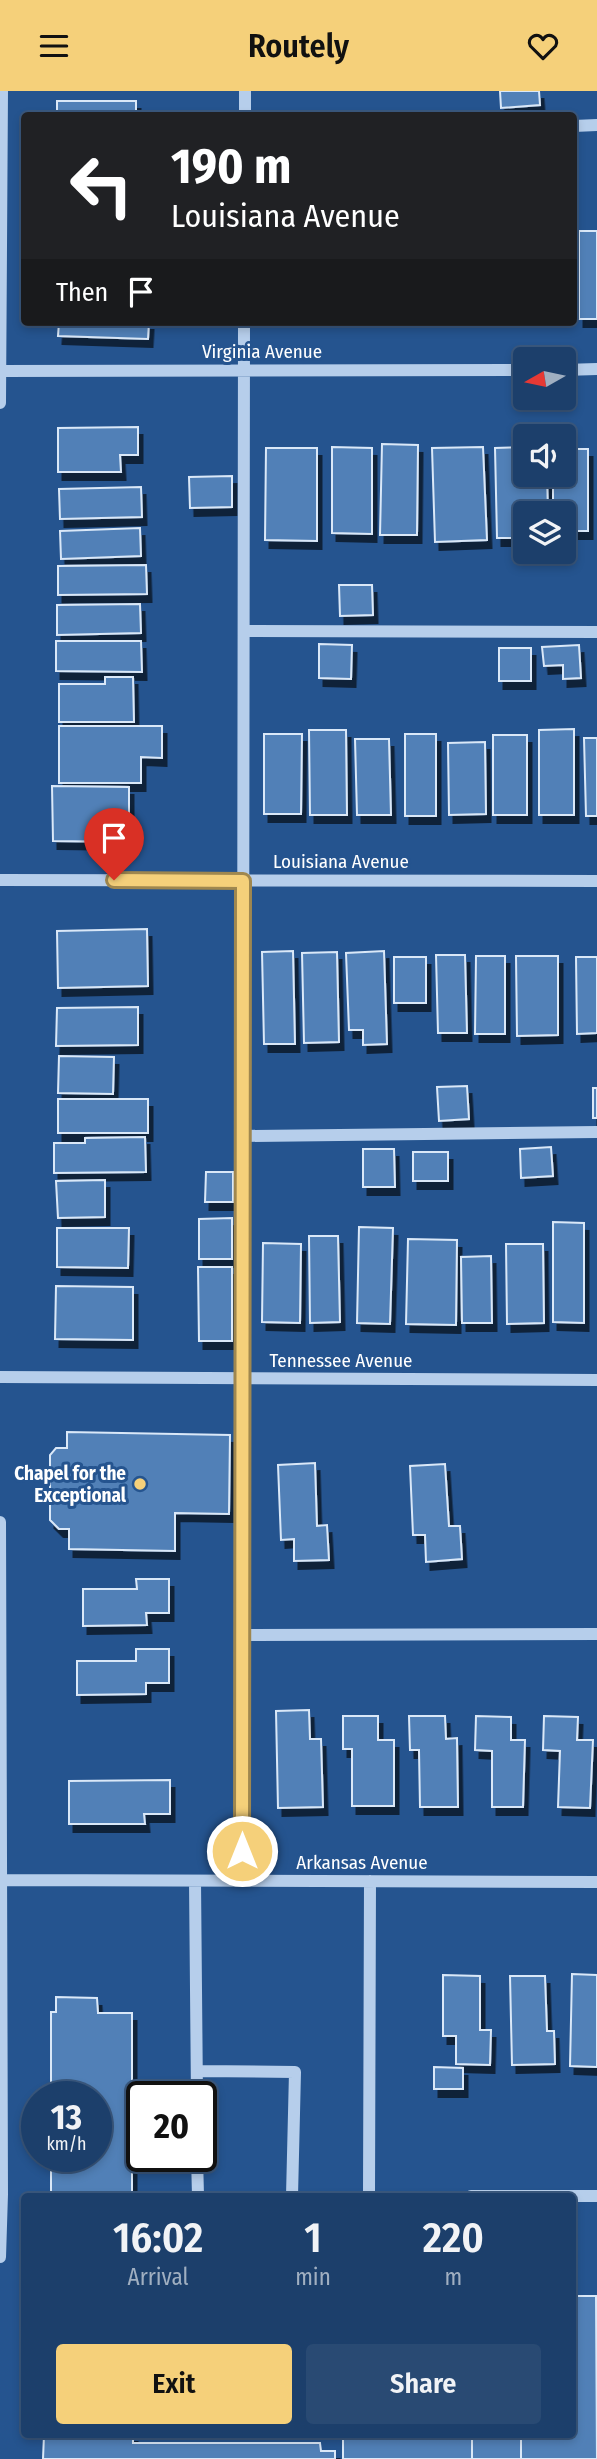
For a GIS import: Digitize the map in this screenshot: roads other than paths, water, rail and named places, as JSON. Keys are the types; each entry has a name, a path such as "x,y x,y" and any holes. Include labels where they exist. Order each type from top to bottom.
{"street":[{"path":"0,403 2,91"},
{"path":"245,91 245,112"},
{"path":"577,126 597,125"},
{"path":"242,1881 244,326"},
{"path":"576,370 597,369"},
{"name":"Virginia Avenue","path":"0,371 513,370"},
{"path":"244,631 597,632"},
{"name":"Louisiana Avenue","path":"0,880 597,881"},
{"path":"243,1136 597,1132"},
{"name":"Tennessee Avenue","path":"0,1377 597,1380"},
{"path":"0,1523 0,2257"},
{"path":"242,1635 597,1634"},
{"name":"Arkansas Avenue","path":"1,1880 597,1882"},
{"path":"195,1881 197,2081"},
{"path":"369,2193 370,1881"},
{"path":"197,2070 295,2072 292,2193"},
{"path":"197,2172 198,2193"},
{"path":"576,2196 597,2196"}],"place":[{"name":"Chapel for the Exceptional","path":"140,1484"}]}
